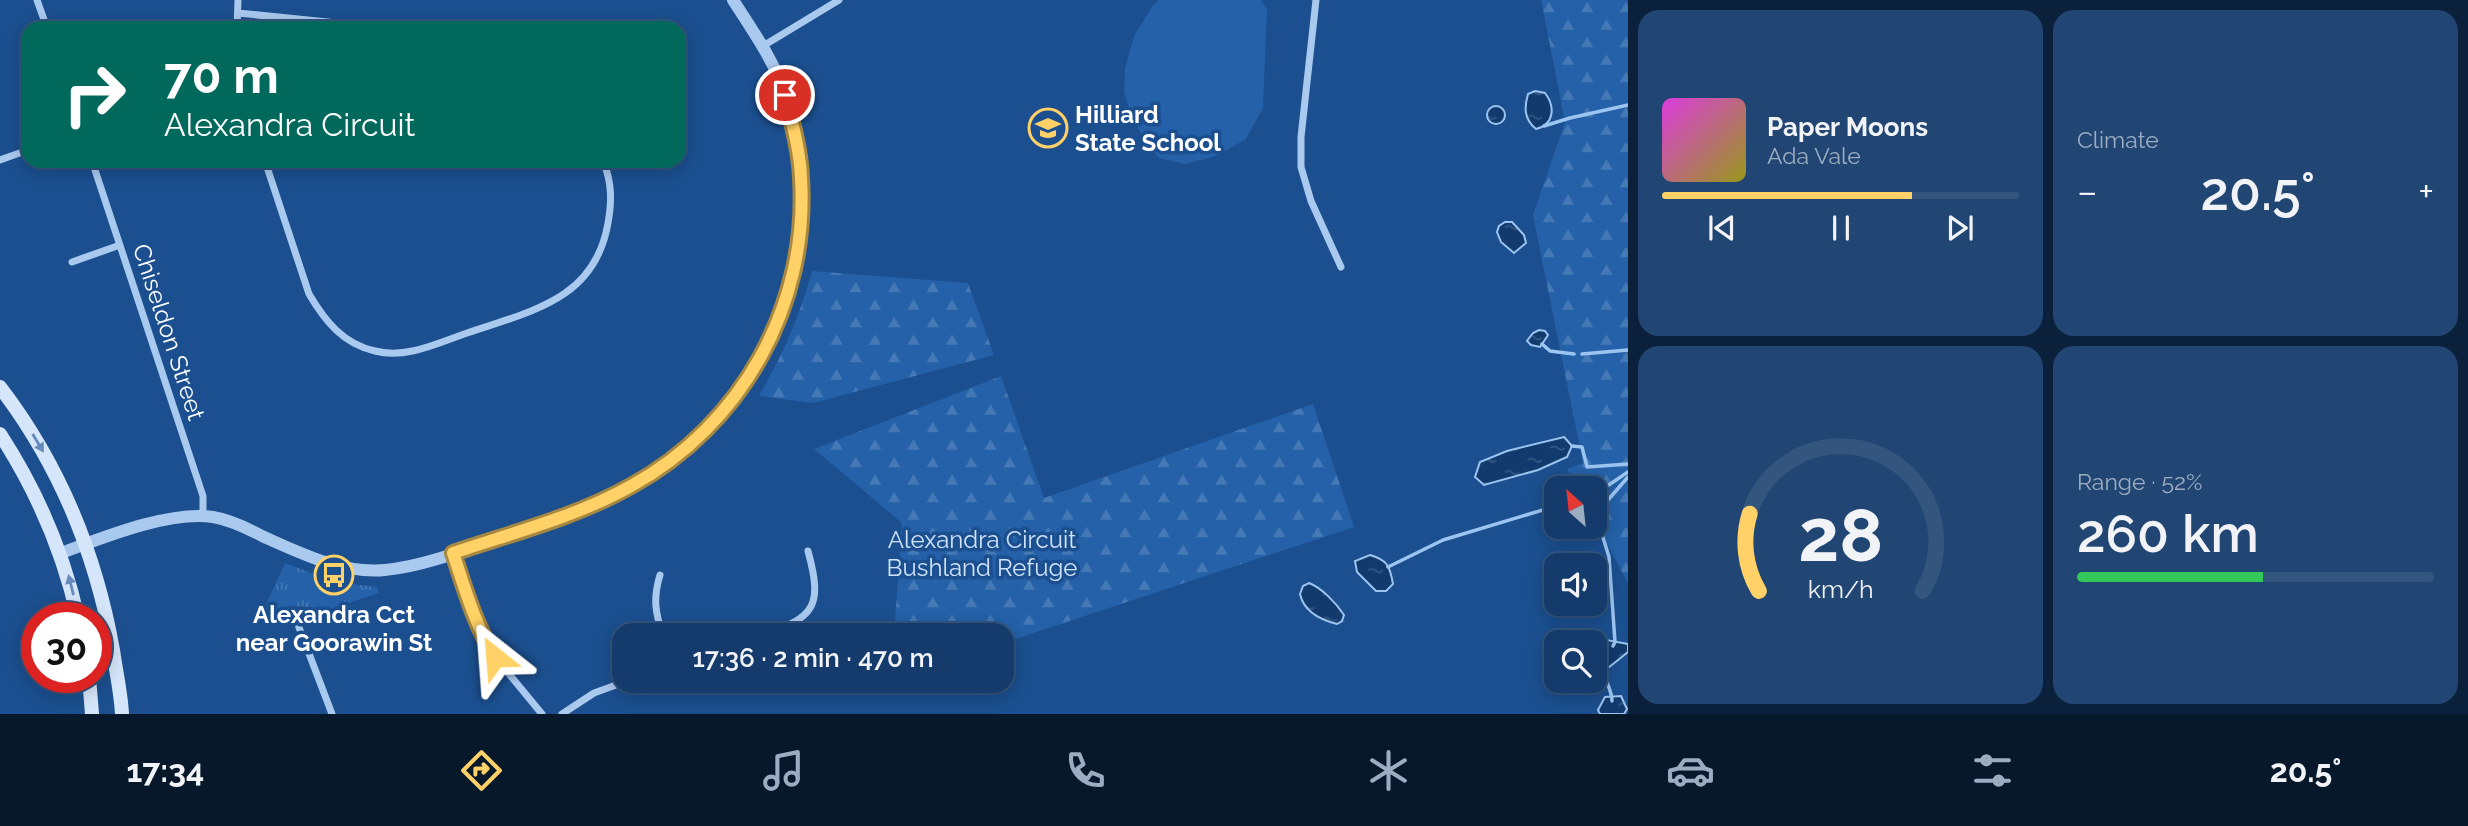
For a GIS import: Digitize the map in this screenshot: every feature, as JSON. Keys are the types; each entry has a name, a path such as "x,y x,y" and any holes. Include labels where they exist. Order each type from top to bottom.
{"main road":[{"path":"0,387 38,442 56,476 85,544 110,639 122,714"},
{"path":"0,434 30,486 61,552 74,602"},
{"path":"90,693 92,714"}],"street":[{"path":"37,0 44,21"},
{"path":"237,21 239,0"},
{"path":"61,552 163,520 203,516 236,524 340,567 388,570 453,553 597,502 630,487 663,467 723,414 761,358 776,328 794,274 802,199 794,132 785,95 763,46 733,0"},
{"path":"763,46 839,0"},
{"path":"1316,0 1301,137 1301,167 1311,201 1341,267"},
{"path":"238,13 317,21"},
{"path":"0,160 21,152"},
{"name":"Chiseldon Street","path":"94,168 204,496 203,516"},
{"path":"267,168 309,294 321,314 333,330 355,344 396,354 423,349 544,307 565,295 583,278 604,245 612,201 606,168"},
{"path":"72,262 120,245"},
{"path":"792,623 808,613 816,587 808,551"},
{"path":"453,553 484,639 495,657 542,714"},
{"path":"659,623 655,613 655,593 660,575"},
{"path":"297,622 332,714"},
{"path":"562,714 594,693 612,686"}],"green space":[{"path":"1159,0 1261,0 1267,9 1263,108 1246,139 1216,156 1185,164 1159,158 1146,143 1130,112 1124,92 1125,68 1134,36"},
{"path":"1541,0 1628,0 1628,583 1604,539 1607,539 1607,476 1571,476 1567,469 1583,463 1533,215 1565,122"},
{"path":"812,271 968,283 994,355 813,403 759,396 790,335"},
{"name":"Alexandra Circuit Bushland Refuge","path":"1001,376 1044,498 1313,404 1354,527 1014,639 1014,623 895,623 902,523 814,449"},
{"path":"285,563 335,582 377,587 379,593 315,614 300,606 287,607 259,620"}],"water":[{"path":"1535,91 1545,93 1552,109 1547,123 1536,129 1527,117 1526,109 1528,94"},
{"path":"1492,106 1500,106 1505,115 1503,122 1492,124 1487,119 1487,111"},
{"path":"1512,222 1524,235 1526,243 1514,253 1501,242 1497,232 1499,226"},
{"path":"1539,330 1548,335 1540,347 1527,341"},
{"path":"1564,437 1572,446 1567,457 1538,470 1484,485 1475,477 1480,462 1507,451"},
{"path":"1370,555 1381,559 1389,569 1393,584 1386,591 1376,591 1357,572 1355,561"},
{"path":"1309,583 1324,592 1337,606 1344,615 1342,621 1337,624 1325,620 1305,606 1300,594 1303,586"},
{"path":"1607,640 1628,644 1628,652 1608,668"},
{"path":"1621,696 1627,709 1624,714 1600,714 1598,710 1605,697"}],"waterway":[{"path":"1544,126 1628,105"},
{"path":"1542,344 1550,351 1574,354"},
{"path":"1582,354 1628,350"},
{"path":"1572,446 1582,447 1587,467 1628,464"},
{"path":"1607,486 1628,472"},
{"path":"1613,646 1615,642 1609,557 1597,518 1601,508 1628,477"},
{"path":"1388,567 1443,540 1544,510"},
{"path":"1607,681 1612,701"}],"place":[{"name":"Hilliard State School","path":"1048,128"},
{"name":"Alexandra Cct near Goorawin St","path":"334,575"}],"route":[{"path":"495,657 469,604 453,553 597,502 630,487 663,467 723,414 761,358 776,328 794,274 801,228 801,175 785,95"}]}
